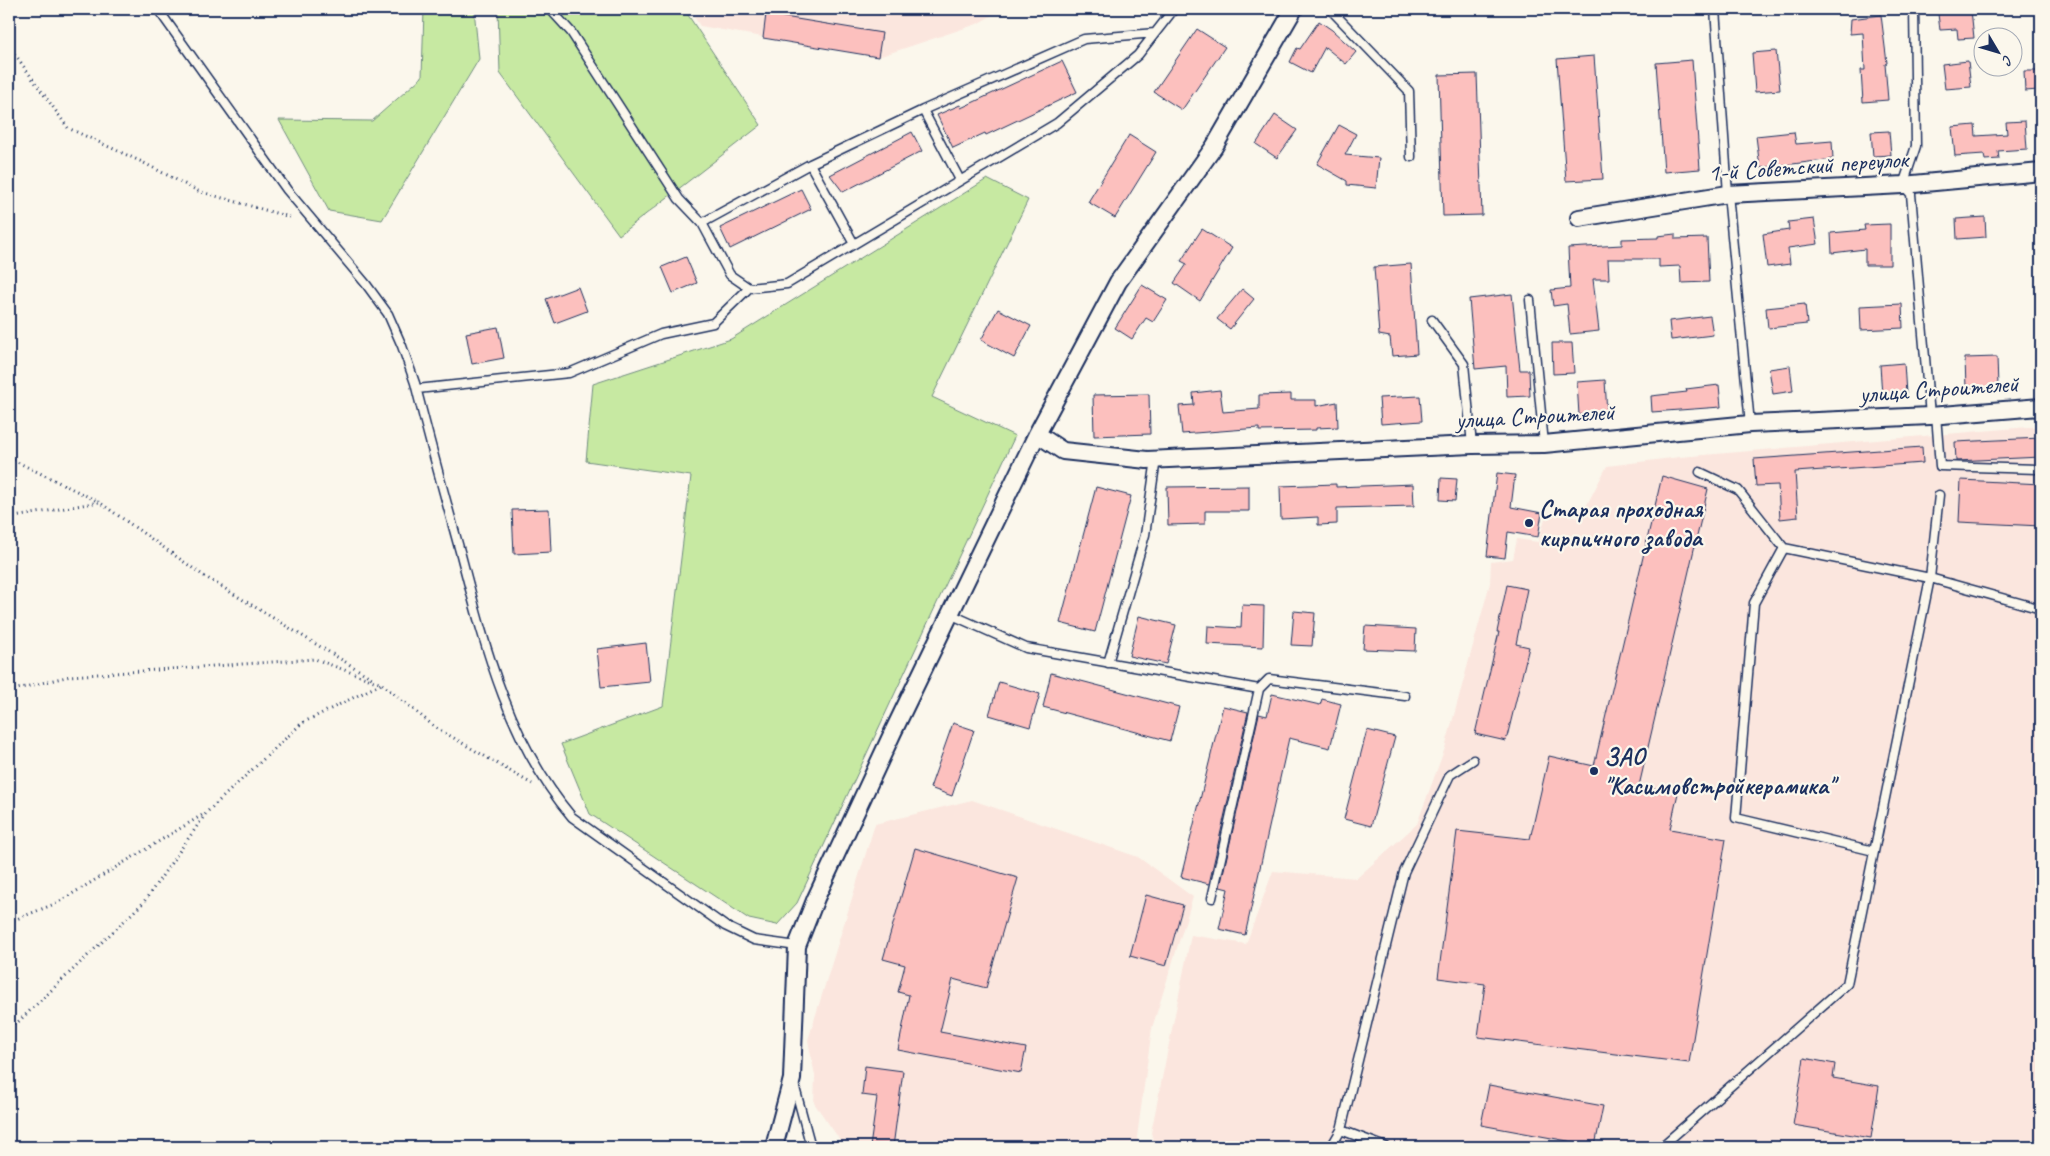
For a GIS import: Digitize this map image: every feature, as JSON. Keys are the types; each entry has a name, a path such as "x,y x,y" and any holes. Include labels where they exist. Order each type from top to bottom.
{"street":[{"path":"774,1147 792,1079 797,946 824,880 1037,434 1118,282 1214,147 1294,9"},
{"name":"1-й Советский переулок","path":"1579,218 1728,194 1903,185 2041,172"},
{"name":"улица Строителей","path":"1037,434 1063,451 1156,459 1472,445 1544,444 1750,424 1933,416 2041,407"}],"lane":[{"path":"550,9 571,32 678,199 702,223 730,275 749,288"},
{"path":"417,389 569,373 661,334 713,323 749,288 787,284 1056,123 1138,55 1174,9"},
{"path":"1330,9 1409,91 1411,157"},
{"path":"1715,9 1728,194 1750,424"},
{"path":"1914,9 1916,146 1903,185 1912,194 1933,416 1940,466 2038,469"},
{"path":"160,12 287,190 366,284 388,314 402,346 417,389 477,615 498,686 538,772 572,817 725,926 754,940 797,946"},
{"path":"702,223 810,164 923,110 1084,38 1155,33"},
{"path":"923,110 960,180"},
{"path":"810,164 854,244"},
{"path":"1530,300 1544,444"},
{"path":"1432,320 1464,364 1472,445"},
{"path":"1108,663 1145,535 1156,459"},
{"path":"1700,472 1738,490 1784,548 1930,578 2041,609"},
{"path":"1661,1147 1847,984 1930,578 1939,495"},
{"path":"1784,548 1754,603 1736,818 1874,851"},
{"path":"950,614 1026,648 1259,689"},
{"path":"1212,898 1259,689 1269,679 1405,696"},
{"path":"1331,1147 1341,1130 1404,872 1450,775 1473,760"},
{"path":"792,1079 811,1147"},
{"path":"1341,1130 1386,1147"}],"path":[{"path":"9,46 68,128 142,162 198,191 315,224"},
{"path":"9,458 99,502 204,576 382,684 435,727 556,798"},
{"path":"9,518 99,502"},
{"path":"9,691 70,676 315,659 382,684"},
{"path":"9,1026 18,1022 143,903 207,812 302,723 382,684"},
{"path":"9,922 57,903 207,812"}],"shaded area":[{"path":"689,9 1003,9 977,24 878,57 700,26"},
{"path":"2041,426 2041,1147 1156,1147 1151,1133 1191,935 1246,944 1273,871 1357,878 1417,824 1445,748 1490,583 1491,562 1513,559 1517,539 1538,542 1547,512 1580,518 1607,466 1680,457"},
{"path":"972,800 1138,857 1193,897 1152,1028 1137,1137 1140,1147 845,1147 814,1103 815,1076 808,1040 875,824"}],"green space":[{"path":"424,9 474,9 479,59 382,220 329,211 279,120 372,121 422,77"},
{"path":"498,9 684,9 761,125 619,235 500,73"},
{"path":"987,179 1028,200 932,397 1015,436 797,903 777,925 749,919 590,814 561,744 663,706 691,476 586,461 593,384 731,339"}],"building":[{"path":"1971,10 1972,38 1958,39 1957,29 1940,30 1938,14"},
{"path":"766,14 882,33 878,57 763,38"},
{"path":"1881,15 1887,63 1885,64 1888,100 1863,102 1861,70 1865,70 1863,33 1850,34 1851,19"},
{"path":"1319,21 1356,52 1346,64 1325,47 1311,73 1290,62 1297,48 1300,49"},
{"path":"1197,29 1225,47 1182,110 1154,92"},
{"path":"1776,51 1780,90 1755,92 1752,53"},
{"path":"1594,56 1603,179 1566,181 1557,59"},
{"path":"1692,60 1700,169 1664,172 1656,63"},
{"path":"1062,61 1077,92 986,135 985,133 953,148 937,115 960,105 961,108"},
{"path":"1968,61 1971,87 1945,89 1942,64"},
{"path":"2024,71 2039,71 2039,90 2025,91"},
{"path":"1477,74 1482,215 1443,216 1439,75"},
{"path":"1275,115 1297,130 1277,158 1256,144"},
{"path":"2025,121 2027,149 1998,151 1999,159 1985,160 1984,154 1955,156 1952,127 1975,125 1976,136 2007,134 2006,122"},
{"path":"1339,125 1356,134 1345,155 1379,158 1376,188 1347,185 1347,181 1317,164"},
{"path":"1889,131 1891,155 1873,156 1871,132"},
{"path":"912,132 922,151 843,192 830,175"},
{"path":"1794,132 1796,144 1832,141 1833,159 1760,168 1756,136"},
{"path":"1129,135 1156,152 1115,218 1088,202"},
{"path":"801,189 811,209 730,249 720,228"},
{"path":"1985,217 1986,237 1957,239 1956,219"},
{"path":"1814,219 1818,244 1788,248 1790,264 1767,267 1763,234 1789,230 1788,222"},
{"path":"1890,224 1890,265 1865,265 1865,249 1832,253 1831,233 1865,230 1864,225"},
{"path":"1202,229 1232,248 1200,301 1174,283 1187,264 1181,261"},
{"path":"1675,234 1675,239 1707,238 1709,282 1681,283 1680,266 1659,267 1659,259 1608,259 1609,279 1593,279 1599,331 1570,334 1567,304 1553,306 1551,290 1570,288 1568,248 1622,245 1622,239 1658,238 1658,236"},
{"path":"686,257 697,283 673,293 662,267"},
{"path":"1411,264 1417,354 1392,356 1390,337 1379,335 1374,267"},
{"path":"1142,285 1167,300 1153,322 1146,318 1132,339 1115,328"},
{"path":"578,287 587,311 555,323 546,299"},
{"path":"1242,289 1254,299 1230,329 1217,319"},
{"path":"1512,294 1520,370 1529,370 1530,396 1507,397 1506,366 1475,369 1469,299"},
{"path":"1805,304 1807,324 1768,328 1766,308"},
{"path":"1902,304 1903,328 1861,330 1860,306"},
{"path":"998,309 1031,326 1014,358 981,340"},
{"path":"1710,316 1713,335 1671,340 1669,321"},
{"path":"498,327 504,358 472,364 466,333"},
{"path":"1552,343 1572,343 1574,373 1553,374"},
{"path":"1997,357 1998,387 1966,388 1965,358"},
{"path":"1904,363 1906,394 1882,396 1880,365"},
{"path":"1790,366 1793,391 1773,394 1769,369"},
{"path":"1605,380 1607,414 1579,415 1577,382"},
{"path":"1719,385 1721,407 1652,412 1651,396 1687,392 1686,389"},
{"path":"1220,390 1223,412 1259,409 1259,395 1291,394 1291,400 1316,400 1316,406 1337,402 1338,427 1316,428 1316,430 1259,431 1259,428 1182,434 1179,406 1194,405 1193,393"},
{"path":"1149,394 1150,434 1094,436 1093,395"},
{"path":"1420,396 1422,421 1381,424 1379,398"},
{"path":"2041,438 2041,457 1956,461 1955,442"},
{"path":"1922,447 1923,463 1795,472 1798,517 1780,519 1778,485 1756,486 1754,459"},
{"path":"1497,473 1515,475 1511,507 1542,513 1538,537 1508,532 1505,558 1487,556"},
{"name":"ЗАО \"Касимовстройкерамика\"","path":"1662,476 1708,489 1639,786 1678,793 1670,829 1726,839 1689,1063 1478,1037 1485,984 1438,978 1457,831 1530,839 1549,756 1594,766"},
{"path":"1441,478 1457,479 1455,501 1440,500"},
{"path":"1961,480 2041,484 2041,526 1959,522"},
{"path":"1336,484 1336,487 1413,484 1414,506 1337,508 1337,524 1318,525 1318,517 1281,519 1280,486"},
{"path":"1249,486 1249,511 1205,511 1205,524 1168,525 1167,487"},
{"path":"1096,487 1131,496 1095,632 1060,623"},
{"path":"549,509 551,552 514,554 512,510"},
{"path":"1507,585 1527,589 1516,644 1529,647 1506,741 1475,734 1499,632 1497,632"},
{"path":"1242,605 1264,606 1263,647 1207,644 1208,626 1241,628"},
{"path":"1294,611 1315,613 1312,646 1291,645"},
{"path":"1139,616 1176,625 1166,664 1129,656"},
{"path":"1365,626 1416,629 1415,651 1363,649"},
{"path":"646,643 650,682 601,687 597,649"},
{"path":"1051,673 1179,707 1170,741 1043,707"},
{"path":"999,682 1040,694 1030,727 989,715"},
{"path":"1272,694 1320,705 1322,699 1341,704 1330,748 1289,738 1245,935 1219,929 1228,889 1220,887 1259,714 1267,716"},
{"path":"1223,706 1248,712 1209,884 1181,877"},
{"path":"953,723 974,730 952,796 930,788"},
{"path":"1367,730 1395,737 1371,826 1344,819"},
{"path":"915,848 1018,878 986,988 953,979 940,1032 1026,1048 1021,1073 898,1050 909,995 898,992 905,965 883,959"},
{"path":"1146,895 1183,905 1166,966 1130,956"},
{"path":"1804,1058 1835,1064 1833,1078 1879,1086 1871,1138 1793,1125"},
{"path":"865,1066 903,1071 893,1147 870,1147 877,1097 862,1095"},
{"path":"1489,1085 1603,1106 1595,1146 1481,1125"}],"place":[{"name":"Старая проходная кирпичного завода","path":"1529,523"},
{"name":"ЗАО \"Касимовстройкерамика\"","path":"1594,771"}]}
